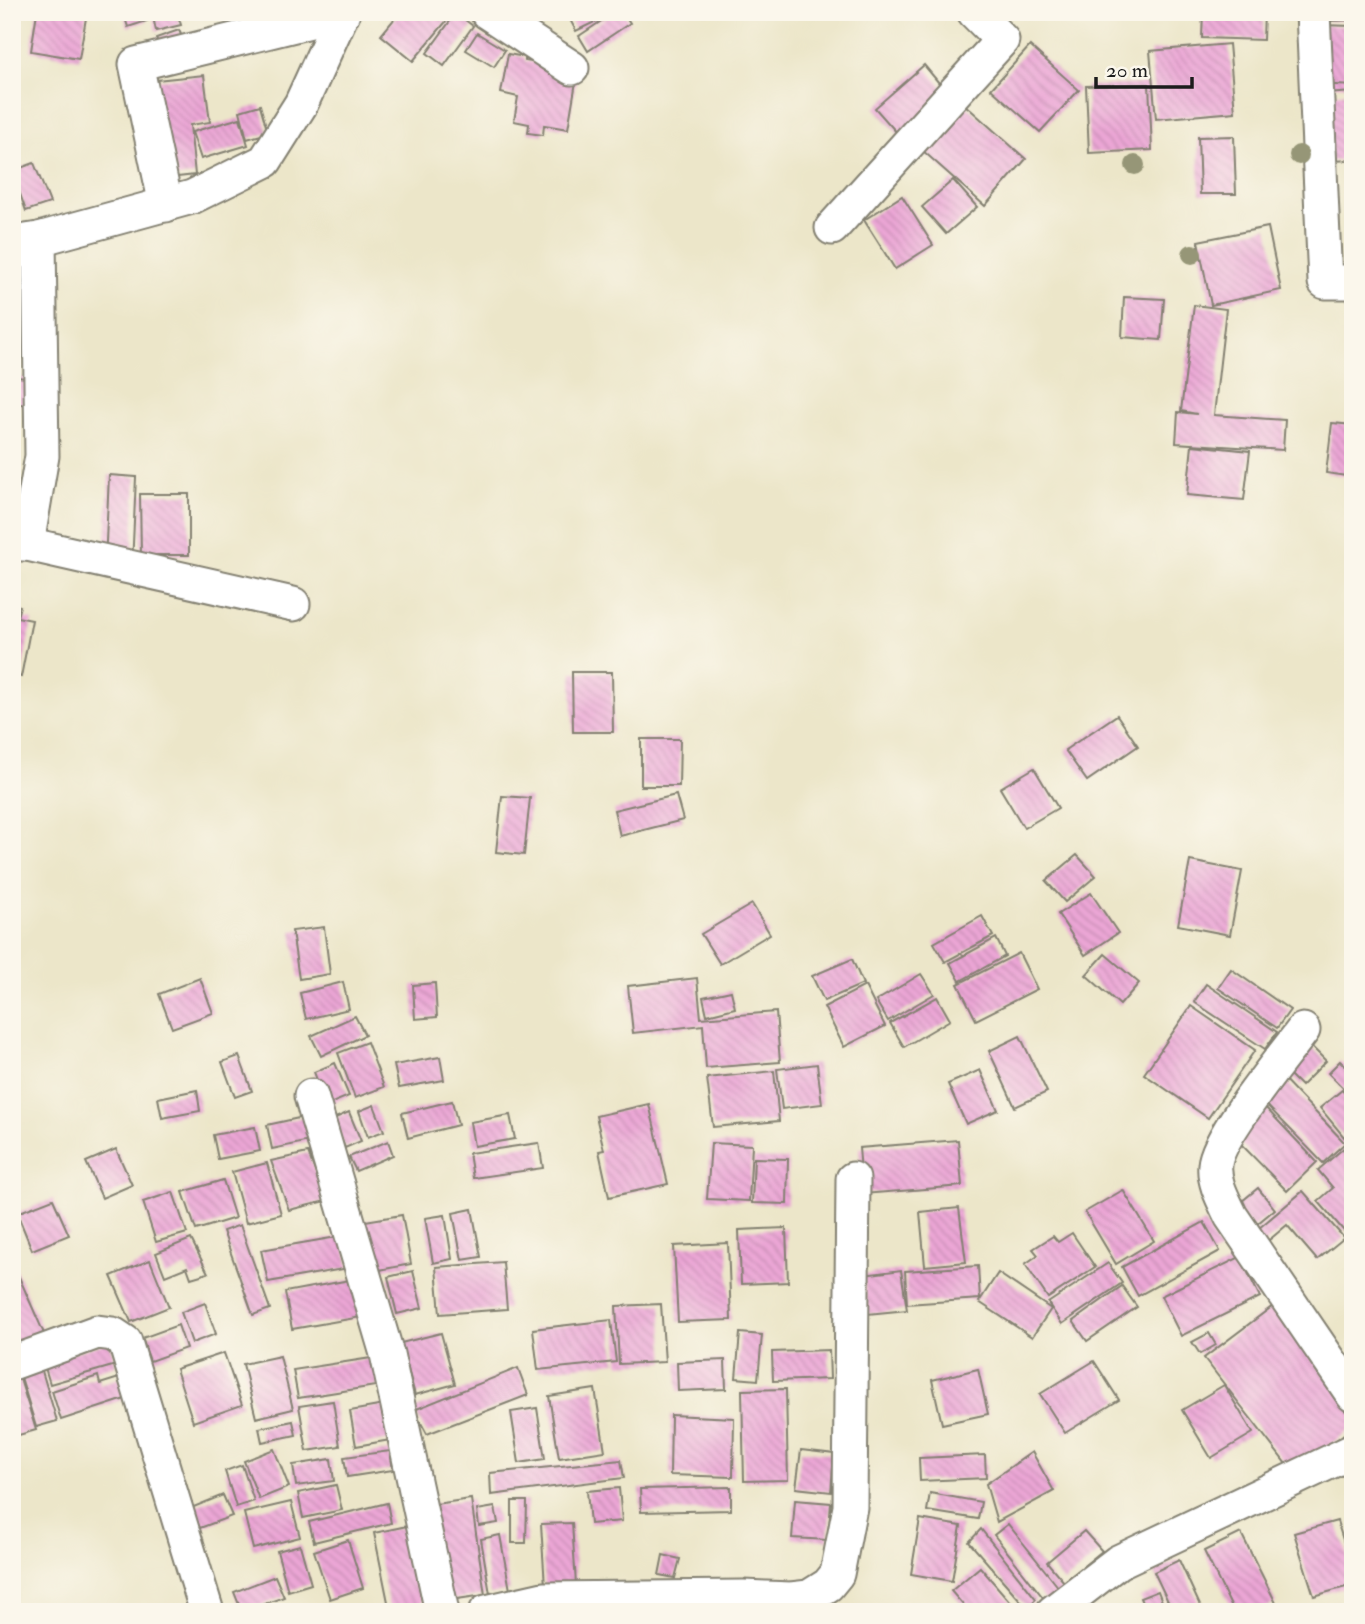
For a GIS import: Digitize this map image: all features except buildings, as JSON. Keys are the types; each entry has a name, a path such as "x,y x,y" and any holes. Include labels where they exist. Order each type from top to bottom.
{"street":[{"path":"487,12 572,68"},
{"path":"832,228 1002,40 974,12"},
{"path":"1313,12 1325,282 1353,282"},
{"path":"166,205 136,64 343,13"},
{"path":"293,604 20,544 42,456 26,241 192,197 265,161 301,104 343,13"},
{"path":"1303,1030 1221,1142 1214,1166 1218,1186 1231,1216 1353,1395"},
{"path":"311,1096 387,1354 442,1612"},
{"path":"486,1612 543,1599 791,1599 809,1597 828,1585 837,1574 850,1507 853,1179"},
{"path":"12,1363 97,1332 113,1334 125,1342 207,1612"},
{"path":"1053,1612 1118,1562 1353,1451"}]}
